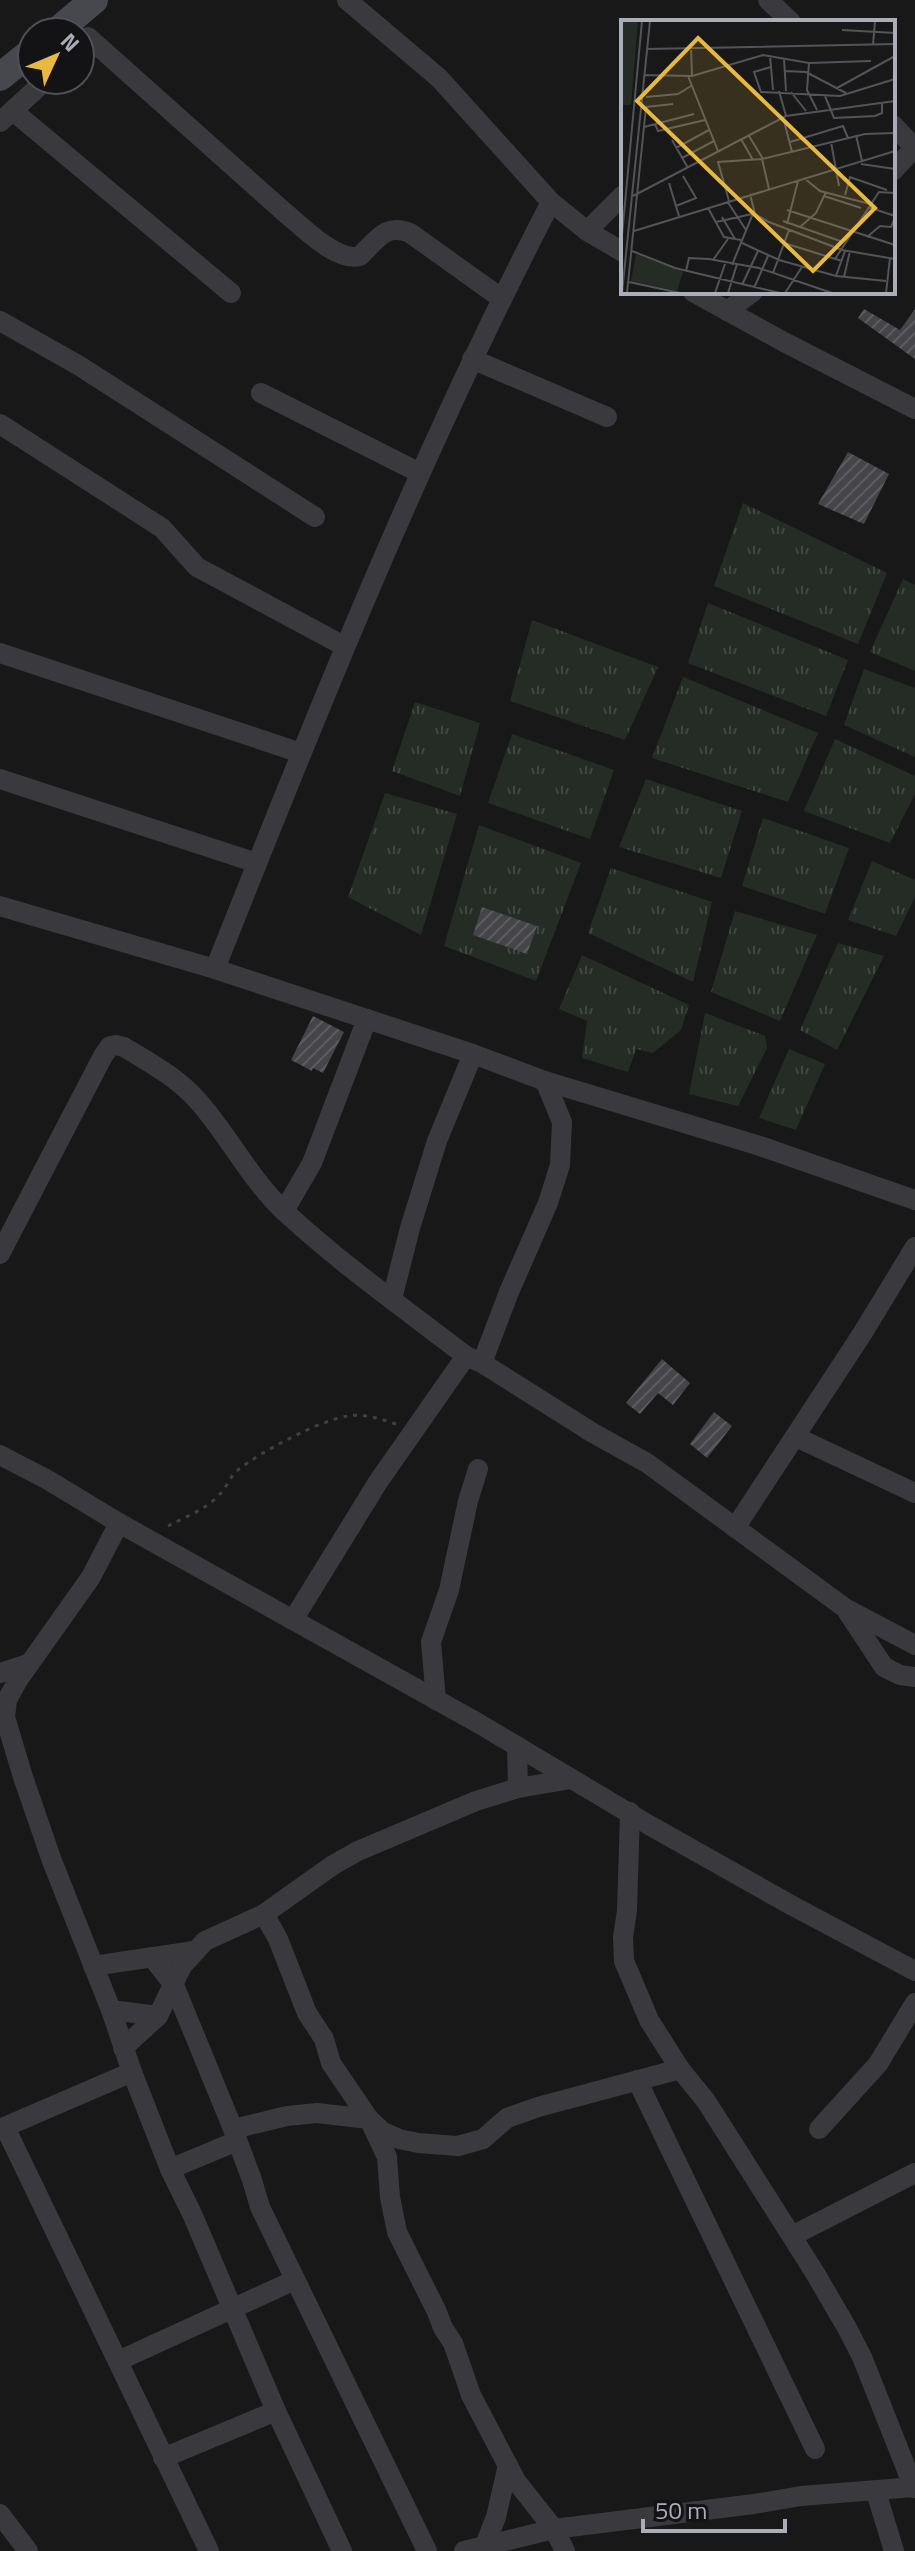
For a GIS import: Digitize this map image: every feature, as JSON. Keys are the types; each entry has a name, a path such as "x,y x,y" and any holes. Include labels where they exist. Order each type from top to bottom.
{"street":[{"path":"75,16 94,0"},
{"path":"347,0 439,78 551,202 587,231 621,251"},
{"path":"768,0 787,20"},
{"path":"96,51 315,238 344,257 360,256 387,230 399,228 501,298"},
{"path":"28,96 6,116 231,293"},
{"path":"895,127 915,148 895,169"},
{"path":"587,231 621,197"},
{"path":"215,969 344,646 472,359 551,202"},
{"path":"697,294 915,409"},
{"path":"727,311 750,294"},
{"path":"0,321 78,365 315,517"},
{"path":"472,359 607,417"},
{"path":"261,393 420,473"},
{"path":"0,424 162,528 197,567 344,646"},
{"path":"0,653 301,753"},
{"path":"0,779 257,863"},
{"path":"0,906 215,969 473,1054 545,1081 760,1146 915,1200"},
{"path":"284,1211 312,1163 367,1019"},
{"path":"0,1254 103,1056 110,1046 116,1045 166,1072 197,1100 253,1177 284,1211 392,1299 474,1359 647,1463 845,1608 915,1645"},
{"path":"392,1299 437,1141 473,1054"},
{"path":"293,1620 364,1503 414,1430 474,1359 509,1292 548,1203 560,1165 562,1122 545,1081"},
{"path":"735,1528 915,1247"},
{"path":"796,1437 915,1493"},
{"path":"0,1455 517,1746 791,1905 915,1971"},
{"path":"436,1700 431,1642 449,1590 478,1469"},
{"path":"119,1523 91,1577 28,1664 7,1700 5,1717 52,1861 170,2169 276,2411 342,2551"},
{"path":"845,1608 884,1667 900,1675 915,1677"},
{"path":"0,1673 28,1664"},
{"path":"517,1746 518,1788"},
{"path":"123,2048 158,2016 182,1966 205,1941 264,1914 358,1851 476,1801 518,1788 571,1779"},
{"path":"464,2551 554,2529 801,2496 915,2488 862,2357 792,2236 706,2101 653,2029 624,1961 630,1812"},
{"path":"264,1914 278,1939 307,2013 324,2039 331,2063 369,2119 387,2157 397,2232 453,2343 471,2395 516,2481 554,2529 565,2551"},
{"path":"93,1966 194,1951"},
{"path":"152,1957 174,1985 235,2135 260,2207 427,2551"},
{"path":"819,2129 878,2064 915,2003"},
{"path":"111,2010 158,2016"},
{"path":"170,2169 235,2135 287,2116 317,2113 369,2119 383,2132 399,2139 458,2146 483,2139 507,2118 538,2107 680,2069"},
{"path":"132,2072 3,2128 209,2551"},
{"path":"637,2080 815,2449"},
{"path":"792,2236 915,2173"},
{"path":"118,2361 295,2280"},
{"path":"163,2458 276,2411"},
{"path":"485,2545 496,2517 508,2465"},
{"path":"876,2492 894,2551"},
{"path":"0,2514 28,2551"}],"path":[{"path":"146,1538 219,1496 234,1473 249,1462 333,1420 350,1415 379,1418 414,1430"}],"green space":[{"path":"743,503 887,573 858,644 714,586"},
{"path":"903,579 915,585 915,671 870,652"},
{"path":"708,603 848,660 826,716 688,663"},
{"path":"532,620 658,667 625,740 510,701"},
{"path":"864,669 915,688 915,757 844,725"},
{"path":"683,677 818,733 788,802 652,758"},
{"path":"415,702 480,723 460,796 392,771"},
{"path":"512,734 614,770 590,839 488,803"},
{"path":"835,739 915,776 915,794 890,843 804,811"},
{"path":"646,779 742,811 721,878 619,847"},
{"path":"385,793 457,814 421,935 348,897"},
{"path":"763,818 849,848 825,914 742,886"},
{"path":"479,825 581,863 536,981 444,946","holes":["482,908 536,926 527,953 473,935"]},
{"path":"872,861 915,880 915,897 896,936 848,920"},
{"path":"611,868 712,902 693,982 588,933"},
{"path":"735,911 817,935 780,1021 711,992"},
{"path":"838,943 884,956 837,1050 800,1030"},
{"path":"582,955 689,1005 681,1030 653,1053 636,1049 628,1072 582,1058 587,1021 559,1009"},
{"path":"705,1013 765,1036 767,1048 738,1106 689,1094"},
{"path":"789,1049 825,1064 796,1130 759,1118"}],"building":[{"path":"864,309 900,330 915,309 915,359 858,318"},
{"path":"848,452 889,474 864,524 818,504"},
{"path":"482,907 537,926 527,954 473,935"},
{"path":"313,1016 344,1032 323,1073 291,1060"},
{"path":"662,1359 690,1383 673,1405 658,1393 640,1414 626,1403"},
{"path":"714,1412 732,1426 707,1458 690,1444"}]}
